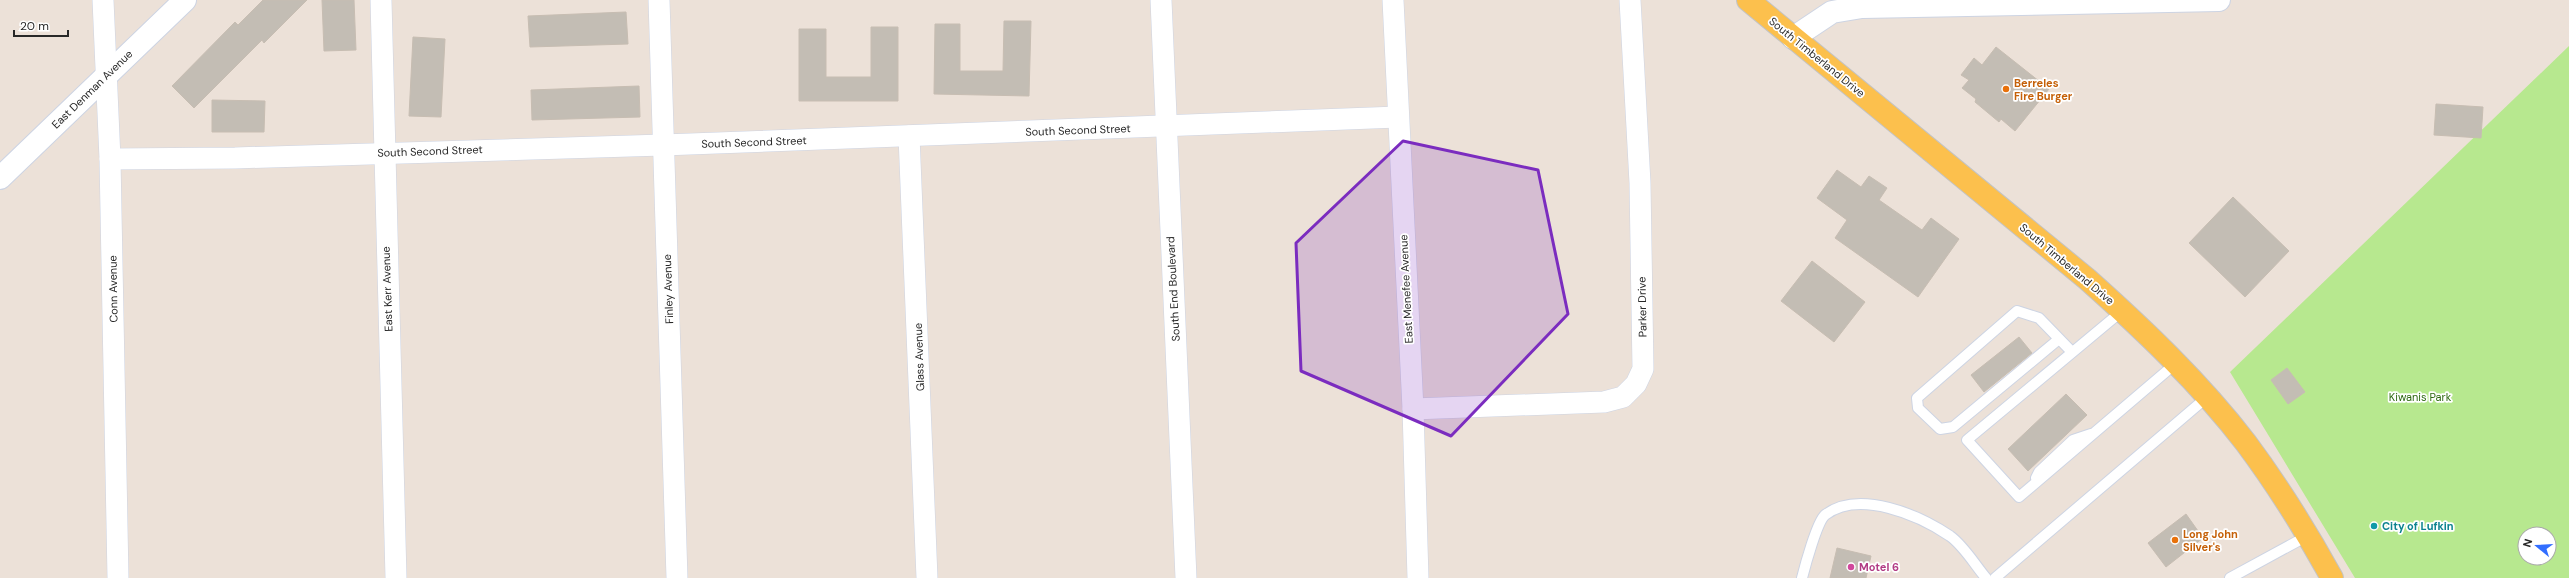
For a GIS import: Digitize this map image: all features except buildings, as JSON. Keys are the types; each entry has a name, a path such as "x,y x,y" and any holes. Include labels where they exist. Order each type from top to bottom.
{"main road":[{"name":"South Timberland Drive","path":"1748,0 1956,170 2122,311 2175,364 2245,441 2281,491 2309,536 2332,578"}],"street":[{"name":"Conn Avenue","path":"103,0 110,159 118,578"},
{"name":"East Denman Avenue","path":"0,178 185,0"},
{"name":"East Kerr Avenue","path":"381,0 383,153 396,578"},
{"name":"Finley Avenue","path":"659,0 677,578"},
{"name":"South End Boulevard","path":"1162,0 1165,128 1186,578"},
{"name":"East Menefee Avenue","path":"1393,0 1413,409 1418,578"},
{"name":"Parker Drive","path":"1413,409 1604,402 1623,397 1636,384 1643,369 1642,281 1640,183 1630,0"},
{"path":"1793,38 1832,12 1862,7 2220,0"},
{"name":"South Second Street","path":"110,159 663,145 1165,128 1398,117"},
{"name":"Glass Avenue","path":"909,136 928,578"}],"lane":[{"path":"2060,339 1954,428 1940,429 1918,408 1917,398 2017,311 2039,318 2060,339 2072,352"},
{"path":"2122,311 1967,440 2019,498 2135,400 2175,364"},
{"path":"1995,578 2206,398"},
{"path":"1802,578 1808,556 1824,516 1844,506 1867,503 1914,517 1951,537 1986,578"},
{"path":"2230,578 2309,536"}],"highlighted area":[{"path":"1403,141 1538,170 1568,314 1451,436 1301,371 1296,243"}],"green space":[{"name":"Kiwanis Park","path":"2569,46 2569,578 2355,578 2230,372"}],"place":[{"name":"Berreles Fire Burger","path":"2006,89"},
{"name":"City of Lufkin","path":"2374,526"},
{"name":"Long John Silver's","path":"2175,540"},
{"name":"Motel 6","path":"1851,567"}]}
